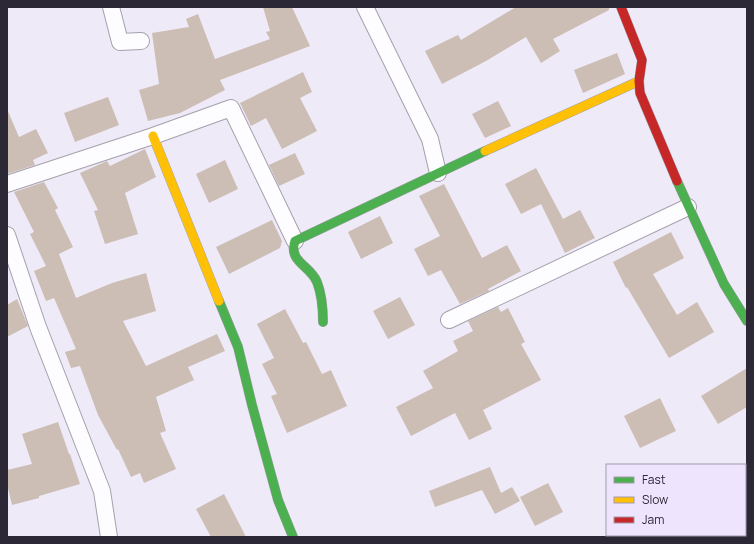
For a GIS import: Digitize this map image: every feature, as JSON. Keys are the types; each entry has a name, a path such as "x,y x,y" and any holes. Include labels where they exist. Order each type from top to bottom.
{"street":[{"path":"111,7 120,42 142,41"},
{"path":"365,7 430,139 438,173"},
{"path":"621,7 642,60 639,81 640,93 688,207 724,284 747,321"},
{"path":"322,322 323,305 318,288 313,275 298,262 294,256 292,247 296,241 438,173 639,81"},
{"path":"7,184 153,136 231,108 296,241"},
{"path":"153,136 238,347 278,500 293,537"},
{"path":"449,320 688,207"},
{"path":"7,235 38,327 102,491 109,537"}],"building":[{"path":"263,7 292,7 310,46 220,80 225,90 180,113 148,121 139,90 159,84 152,33 189,27 186,19 198,14 215,59 270,39 266,32 270,31"},
{"path":"516,7 609,7 609,10 553,39 560,51 541,63 526,37 486,61 442,84 425,51 458,35 461,40"},
{"path":"617,53 625,74 583,93 574,70"},
{"path":"303,72 312,92 300,98 317,131 282,149 266,118 251,126 240,103"},
{"path":"108,97 119,125 75,142 64,113"},
{"path":"498,101 511,126 485,138 472,114"},
{"path":"7,109 19,137 36,129 48,153 33,160 35,165 7,174"},
{"path":"145,149 156,177 125,193 138,234 105,244 94,211 98,210 80,173 107,161 110,166"},
{"path":"295,153 305,174 279,186 269,165"},
{"path":"225,160 238,189 209,203 196,174"},
{"path":"536,168 563,219 580,210 595,238 565,253 541,204 521,214 505,184"},
{"path":"44,182 58,208 55,210 73,247 59,254 76,298 112,283 146,273 156,311 123,321 146,366 217,334 225,351 188,367 194,380 156,397 166,431 160,433 176,469 144,483 140,473 131,477 118,449 117,450 98,415 80,366 71,368 65,352 76,349 54,298 46,301 34,271 46,266 30,234 34,232 14,192"},
{"path":"444,184 482,258 507,245 521,271 488,289 489,291 460,304 441,270 428,276 414,249 440,236 419,196"},
{"path":"380,216 393,243 361,259 348,232"},
{"path":"272,220 282,241 280,248 229,274 216,247"},
{"path":"671,232 684,258 653,274 677,315 697,302 714,332 669,358 627,287 626,288 613,262"},
{"path":"400,297 415,325 388,339 373,311"},
{"path":"17,299 28,326 7,337 7,305"},
{"path":"498,307 501,312 508,308 525,342 521,344 541,380 483,410 492,429 469,440 455,413 411,436 396,407 433,388 423,371 458,351 453,341 473,331 468,321"},
{"path":"285,309 303,343 306,342 322,374 331,370 347,406 287,433 271,396 277,394 262,364 274,358 257,324"},
{"path":"747,368 747,407 718,424 701,396"},
{"path":"660,398 676,431 640,448 624,416"},
{"path":"58,422 80,484 39,496 39,498 12,505 7,484 7,470 32,464 22,434"},
{"path":"490,467 501,493 512,487 520,501 495,514 482,490 435,507 429,491"},
{"path":"548,483 563,512 535,526 520,497"},
{"path":"224,494 246,537 211,537 196,509"}],"traffic: fast":[{"path":"323,322 322,302 319,287 314,276 294,254 295,241 485,151"},
{"path":"677,181 724,284 747,321"},
{"path":"219,301 238,347 278,500 293,537"}],"traffic: slow":[{"path":"485,151 639,81"},
{"path":"153,136 219,301"}],"traffic: jam":[{"path":"621,7 642,60 639,81 640,93 677,181"}]}
